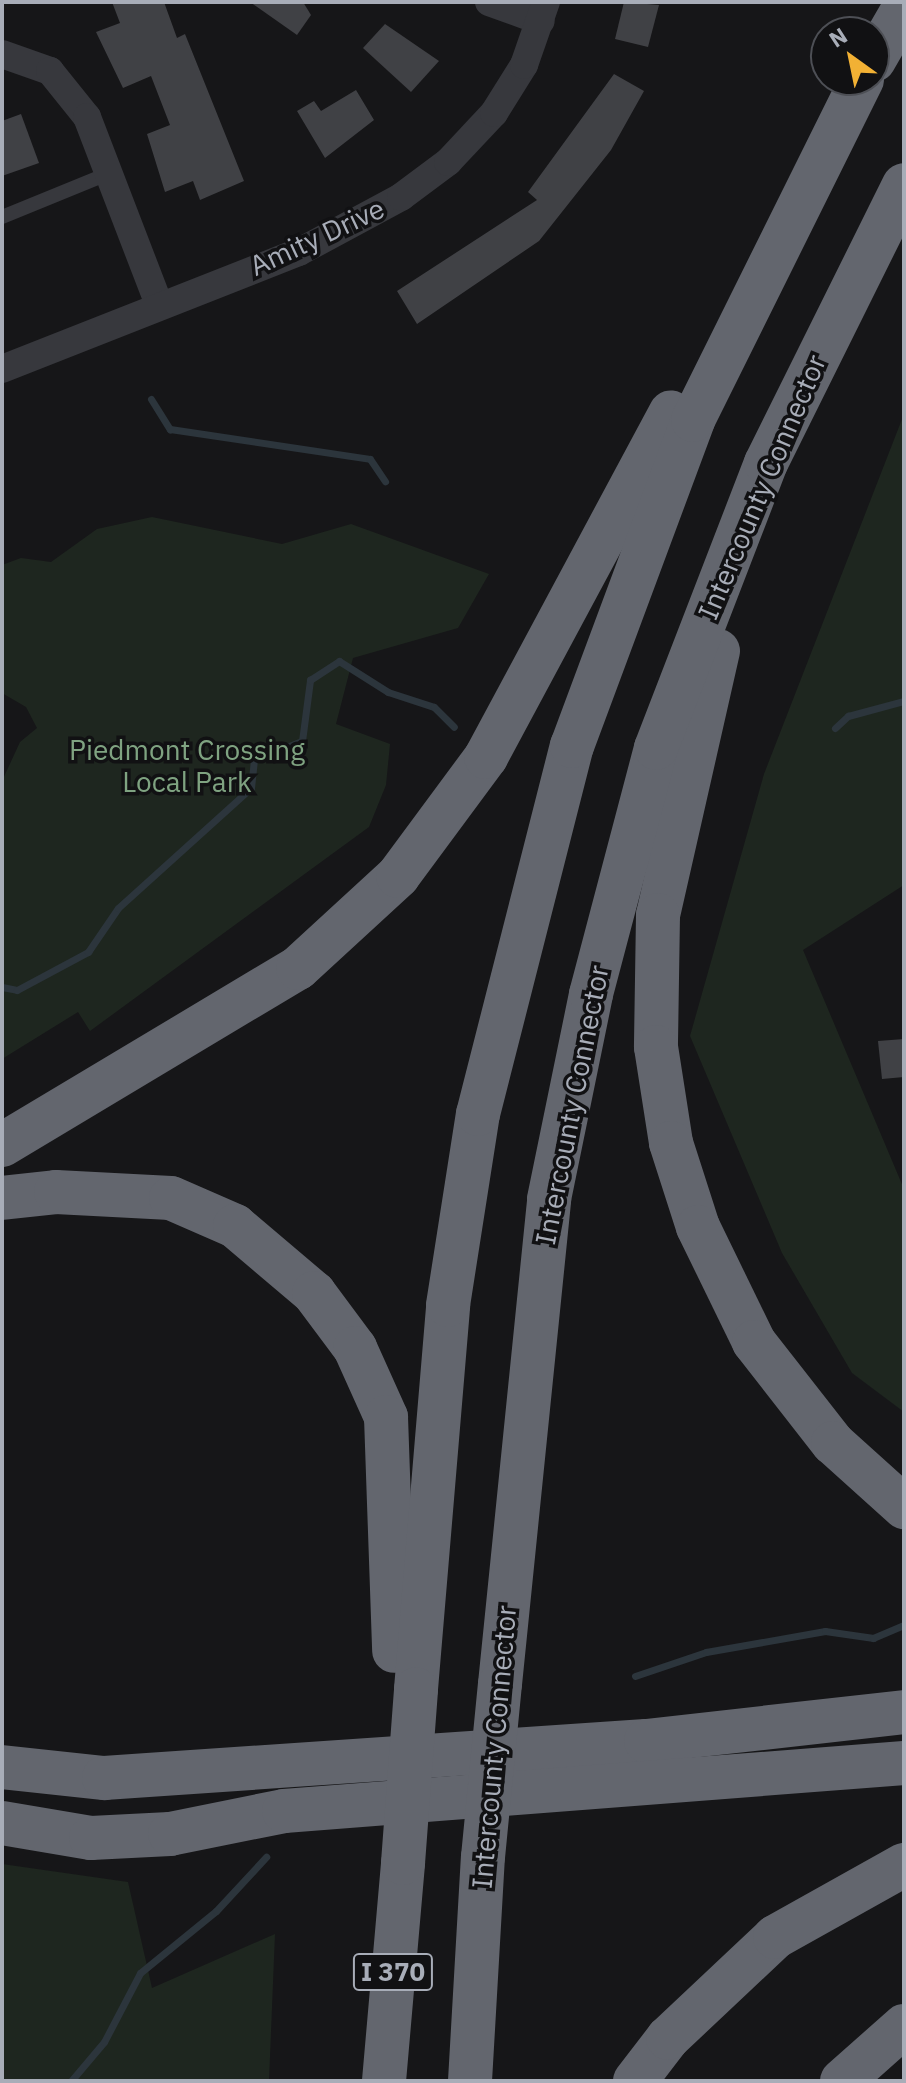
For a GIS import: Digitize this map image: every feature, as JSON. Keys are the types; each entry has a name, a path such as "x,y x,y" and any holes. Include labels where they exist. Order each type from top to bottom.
{"highway":[{"path":"890,32 904,8"},
{"path":"2,1145 298,968 398,876 486,757 853,96"},
{"path":"405,1690 448,1305 478,1114 572,746 693,420 834,129"},
{"name":"Intercounty Connector","path":"470,2081 483,1857 528,1351 549,1199 591,994 656,748 766,463 904,185"},
{"path":"766,463 658,915 656,1047 671,1143 698,1227 754,1342 833,1443 904,1507"},
{"path":"2,1198 56,1192 171,1198 235,1226 314,1293 355,1348 386,1417 405,1690"},
{"name":"I 370","path":"384,2081 403,1863 405,1690"},
{"path":"2,1767 104,1778 646,1741 904,1712"},
{"path":"2,1823 91,1838 170,1834 284,1811 904,1763"},
{"path":"635,2081 668,2038 775,1937 904,1865"},
{"path":"842,2081 904,2026"}],"street":[{"path":"489,2 544,12"},
{"name":"Amity Drive","path":"2,369 158,302 299,252 401,197 448,162 494,113 544,12"},
{"path":"2,54 50,71 70,91 111,173 158,302"}],"lane":[{"path":"2,217 111,173"}],"green space":[{"path":"904,414 904,885 803,950 904,1189 904,1412 852,1373 782,1253 690,1036 764,774"},
{"name":"Piedmont Crossing Local Park","path":"152,517 282,544 351,524 489,574 458,628 353,658 336,724 390,744 386,785 369,827 90,1031 78,1012 2,1059 2,781 20,742 37,728 26,707 2,693 2,565 21,558 51,562 97,529"},
{"path":"2,1864 128,1882 152,1988 275,1934 269,2081 2,2081"}],"building":[{"path":"112,2 164,2 177,38 185,34 244,181 200,200 193,181 165,192 147,134 170,125 151,76 123,88 96,32 120,23"},
{"path":"250,2 303,2 311,15 297,35"},
{"path":"624,2 659,5 648,47 615,39"},
{"path":"385,24 439,61 411,92 363,48"},
{"path":"614,74 644,91 611,150 539,241 417,324 397,291 537,200 528,192"},
{"path":"356,90 374,120 325,158 297,111 314,101 321,111"},
{"path":"21,114 39,163 2,176 2,121"},
{"path":"904,1039 904,1077 882,1079 878,1041"}],"waterway":[{"path":"151,399 170,429 370,459 385,481"},
{"path":"2,987 17,990 88,952 118,908 251,788 254,760 302,741 310,680 339,661 388,692 434,707 454,727"},
{"path":"835,728 848,716 904,701"},
{"path":"635,1676 706,1652 825,1631 873,1638 904,1625"},
{"path":"71,2081 104,2042 140,1973 216,1911 266,1857"}]}
